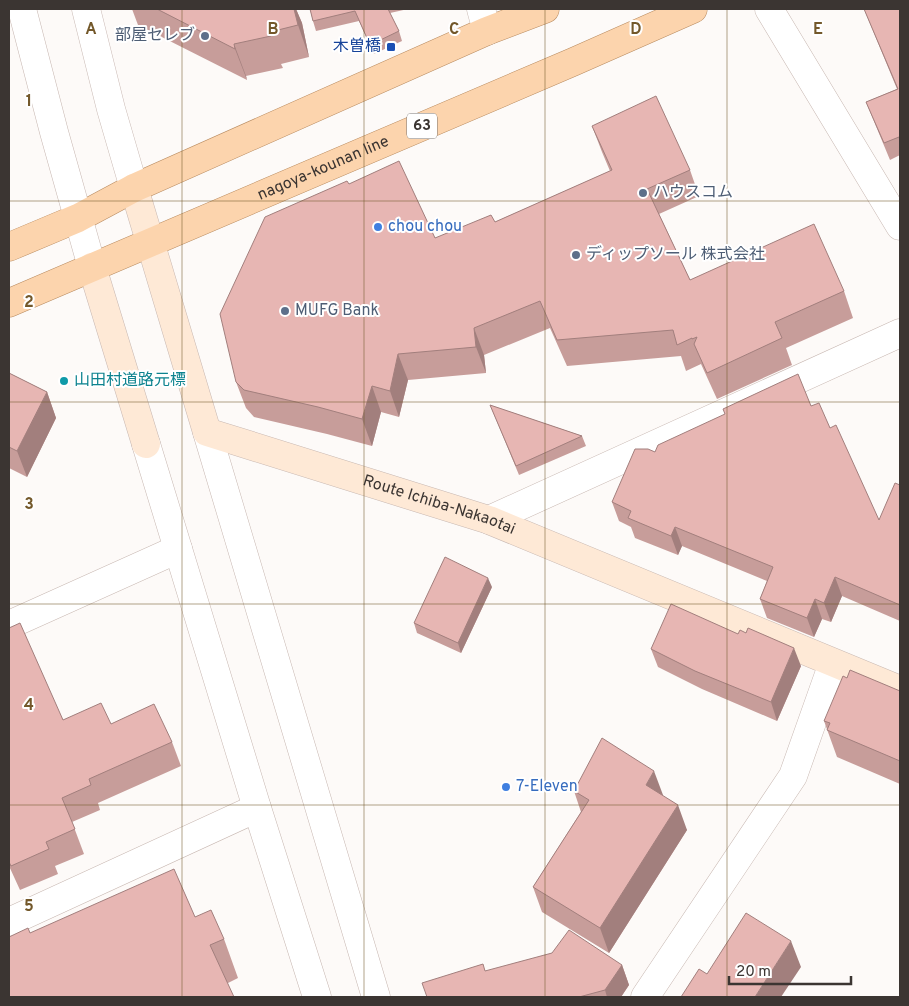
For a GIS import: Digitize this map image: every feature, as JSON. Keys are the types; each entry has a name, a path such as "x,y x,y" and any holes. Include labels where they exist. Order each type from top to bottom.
{"main road":[{"path":"9,247 78,218 134,188 484,20 545,9"},
{"name":"nagoya-kounan line","path":"9,303 693,9"},
{"path":"134,188 207,432"},
{"path":"92,267 146,444"},
{"name":"Route Ichiba-Nakaotai","path":"207,432 489,520 900,690"}],"street":[{"path":"22,9 92,267"},
{"path":"86,9 134,188"},
{"path":"769,9 900,226"},
{"path":"489,520 900,333"},
{"path":"207,432 376,997"},
{"path":"146,444 256,808 317,997"},
{"path":"9,625 178,549"},
{"path":"645,997 793,776 833,663"},
{"path":"9,922 256,808"}],"building":[{"path":"157,9 294,9 298,25 270,32 271,36 234,44 235,49"},
{"path":"310,9 388,9 399,31 370,45 355,11 313,21"},
{"path":"864,9 900,9 900,141 899,137 884,143 866,102 898,89"},
{"path":"656,96 690,170 647,189 690,280 814,224 844,291 775,322 782,338 707,373 694,344 697,337 677,345 673,330 557,340 540,301 474,328 476,347 398,354 390,391 372,386 362,419 244,390 236,382 220,314 265,217 347,181 349,184 399,161 435,238 491,215 495,222 612,170 592,126"},
{"path":"9,373 47,392 17,451 9,447"},
{"path":"798,374 811,406 819,403 830,428 836,425 879,520 895,483 900,485 900,605 835,577 824,603 815,599 807,618 760,599 773,567 675,527 671,536 628,518 631,511 612,502 635,449 648,449 655,452 658,445 725,414 723,409"},
{"path":"490,405 582,436 516,466"},
{"path":"445,557 488,578 458,643 414,623"},
{"path":"671,604 738,634 740,630 746,633 748,628 794,648 771,702 695,671 651,649"},
{"path":"20,623 63,720 101,703 111,724 154,704 172,742 89,779 91,785 62,798 75,829 46,842 49,849 11,866 9,862 9,628"},
{"path":"850,670 900,691 900,761 827,730 830,723 824,721 843,676 847,678"},
{"path":"602,738 654,771 646,785 678,805 600,928 533,887 589,800 574,791"},
{"path":"174,869 195,917 211,910 224,939 210,945 234,997 9,997 9,937 28,928 30,933"},
{"path":"746,913 791,941 755,997 681,997 699,969 707,974"},
{"path":"569,930 622,965 605,990 579,997 427,997 422,983 483,964 485,971 552,953"}],"place":[{"name":"部屋セレブ","path":"205,36"},
{"name":"木曽橋","path":"391,47"},
{"name":"ハウスコム","path":"643,193"},
{"name":"chou chou","path":"378,227"},
{"name":"ディップソール 株式会社","path":"576,255"},
{"name":"MUFG Bank","path":"285,311"},
{"name":"山田村道路元標","path":"64,381"},
{"name":"7-Eleven","path":"506,787"}]}
